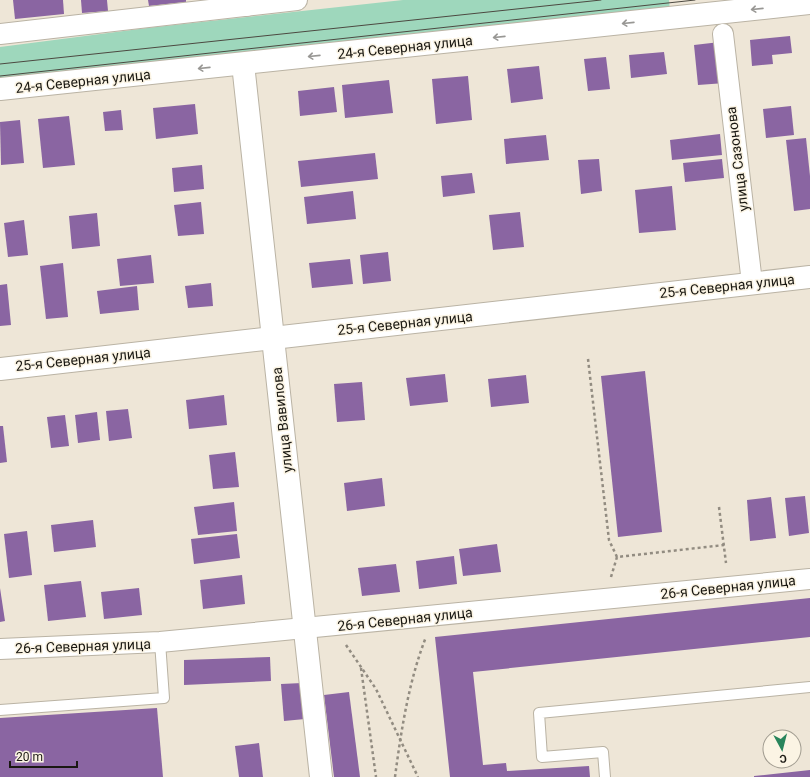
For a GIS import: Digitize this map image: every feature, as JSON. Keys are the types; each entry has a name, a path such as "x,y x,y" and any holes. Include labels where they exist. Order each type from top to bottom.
{"main road":[{"name":"24-я Северная улица","path":"0,89 810,3"},
{"name":"улица Вавилова","path":"243,64 321,777"},
{"name":"25-я Северная улица","path":"0,369 810,277"}],"street":[{"path":"0,34 246,3 297,0"},
{"name":"улица Сазонова","path":"723,34 752,283"},
{"name":"26-я Северная улица","path":"0,649 160,642 810,579"}],"lane":[{"path":"0,710 164,698 160,642"},
{"path":"605,777 603,752 542,757 539,713 810,687"}],"path":[{"path":"588,359 610,540 617,557 612,575"},
{"path":"719,507 726,563"},
{"path":"617,557 724,545"},
{"path":"395,777 400,739 420,652 429,631 440,616"},
{"path":"333,626 376,689 418,777"},
{"path":"361,668 376,777"}],"green space":[{"path":"403,0 669,0 670,12 0,82 0,47 147,28"}],"building":[{"path":"13,0 63,0 64,14 15,19"},
{"path":"81,0 107,0 108,11 82,13"},
{"path":"148,0 186,0 186,2 149,6"},
{"path":"790,36 792,53 772,55 773,64 752,66 750,40"},
{"path":"720,42 725,83 698,85 694,45"},
{"path":"664,52 667,74 631,78 629,55"},
{"path":"606,57 610,89 588,91 584,59"},
{"path":"539,66 543,99 511,103 507,69"},
{"path":"468,76 472,120 436,124 432,79"},
{"path":"389,80 393,113 345,118 342,85"},
{"path":"334,87 337,112 300,116 298,91"},
{"path":"195,104 198,134 156,139 153,108"},
{"path":"791,106 794,135 766,138 763,109"},
{"path":"121,110 123,130 105,131 103,112"},
{"path":"69,116 75,165 43,168 38,119"},
{"path":"20,120 24,163 1,165 0,122"},
{"path":"720,134 722,155 672,160 670,140"},
{"path":"546,135 549,160 506,164 504,139"},
{"path":"806,138 810,176 810,209 794,211 786,140"},
{"path":"375,153 378,179 301,187 298,161"},
{"path":"599,159 602,191 581,194 578,160"},
{"path":"722,159 724,178 685,182 683,163"},
{"path":"202,165 204,189 174,192 172,168"},
{"path":"472,173 475,193 443,197 441,176"},
{"path":"672,186 676,230 639,233 635,190"},
{"path":"353,191 356,219 307,224 304,197"},
{"path":"201,202 204,234 178,236 174,205"},
{"path":"520,212 524,247 493,250 489,215"},
{"path":"97,213 100,246 72,249 69,216"},
{"path":"24,220 28,255 8,257 4,223"},
{"path":"388,252 391,281 363,284 360,255"},
{"path":"151,255 154,283 120,286 117,259"},
{"path":"350,259 353,284 312,288 309,263"},
{"path":"63,263 68,317 46,319 40,266"},
{"path":"211,283 213,306 188,308 185,286"},
{"path":"7,284 11,325 0,326 0,285"},
{"path":"137,286 139,310 100,314 97,291"},
{"path":"645,371 662,532 618,537 601,376"},
{"path":"445,374 448,402 410,406 406,378"},
{"path":"526,375 529,403 491,407 488,379"},
{"path":"362,382 365,420 337,422 334,384"},
{"path":"224,395 227,425 189,429 186,400"},
{"path":"128,409 132,438 109,441 106,411"},
{"path":"97,412 100,440 78,443 75,415"},
{"path":"65,415 69,446 51,448 47,417"},
{"path":"0,426 3,426 7,462 0,463"},
{"path":"235,452 239,487 213,489 209,455"},
{"path":"382,478 385,506 347,511 344,483"},
{"path":"805,496 809,533 789,536 785,498"},
{"path":"771,497 776,538 750,541 747,500"},
{"path":"234,502 237,531 198,535 194,507"},
{"path":"93,520 96,547 54,552 51,525"},
{"path":"27,531 32,575 9,578 4,534"},
{"path":"237,534 240,558 194,564 191,539"},
{"path":"497,544 501,572 463,576 459,549"},
{"path":"454,556 457,584 419,589 416,561"},
{"path":"396,564 400,592 362,596 358,568"},
{"path":"242,575 245,604 203,609 200,580"},
{"path":"81,581 86,617 48,621 44,585"},
{"path":"0,588 5,621 0,622"},
{"path":"139,588 142,615 104,619 101,592"},
{"path":"810,598 810,637 473,672 483,765 506,763 507,771 589,766 590,777 450,777 435,637"},
{"path":"270,657 271,681 184,685 184,660"},
{"path":"302,683 305,719 284,721 281,684"},
{"path":"349,692 360,777 334,777 324,695"},
{"path":"157,708 163,777 0,777 0,718"},
{"path":"259,743 263,777 239,777 235,746"},
{"path":"810,770 810,777 754,777 754,776"}],"tram line":[{"path":"0,64 601,0"},
{"path":"0,76 695,0"}]}
